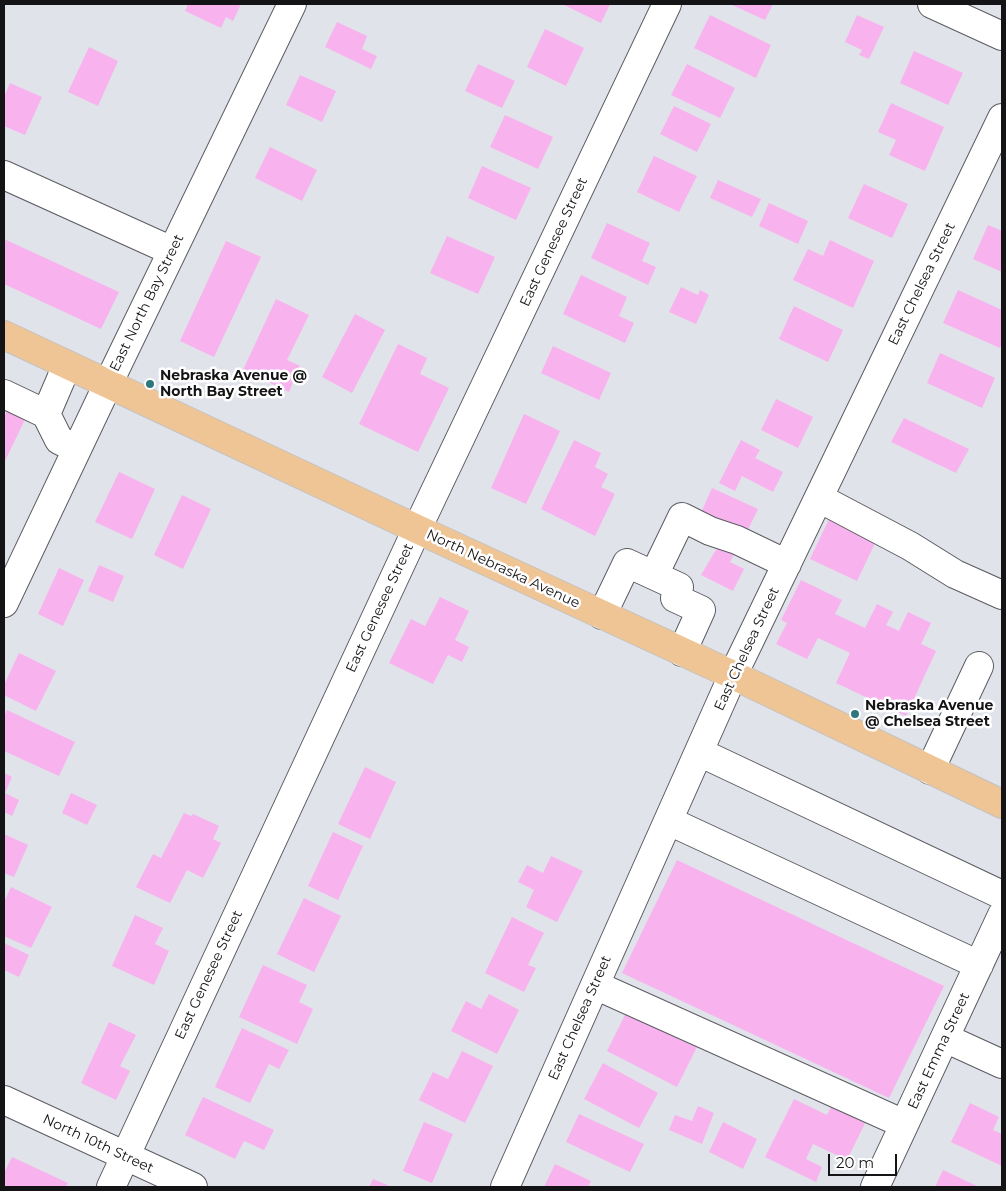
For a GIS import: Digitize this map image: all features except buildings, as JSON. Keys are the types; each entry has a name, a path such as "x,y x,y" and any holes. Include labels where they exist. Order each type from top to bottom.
{"main road":[{"name":"North Nebraska Avenue","path":"4,335 733,675 1002,804"}],"street":[{"name":"East North Bay Street","path":"4,603 292,4"},
{"name":"East Genesee Street","path":"110,1187 417,529 667,4"},
{"path":"932,4 1002,36"},
{"name":"East Chelsea Street","path":"505,1187 733,675 1002,118"},
{"path":"4,176 172,251"},
{"path":"46,414 67,365"},
{"path":"4,394 46,414 59,440 77,449"},
{"path":"819,498 910,546 955,574 1002,595"},
{"path":"654,575 682,517 787,564"},
{"path":"602,615 627,563 654,575 679,587 675,598 701,610 682,652"},
{"path":"930,770 979,666"},
{"path":"699,752 1002,895"},
{"path":"669,821 979,965"},
{"name":"East Emma Street","path":"875,1187 1002,915"},
{"path":"595,985 904,1124"},
{"path":"944,1038 1002,1064"},
{"name":"North 10th Street","path":"4,1100 193,1187"}],"place":[{"name":"Nebraska Avenue @ North Bay Street","path":"150,384"},
{"name":"Nebraska Avenue @ Chelsea Street","path":"855,714"}]}
